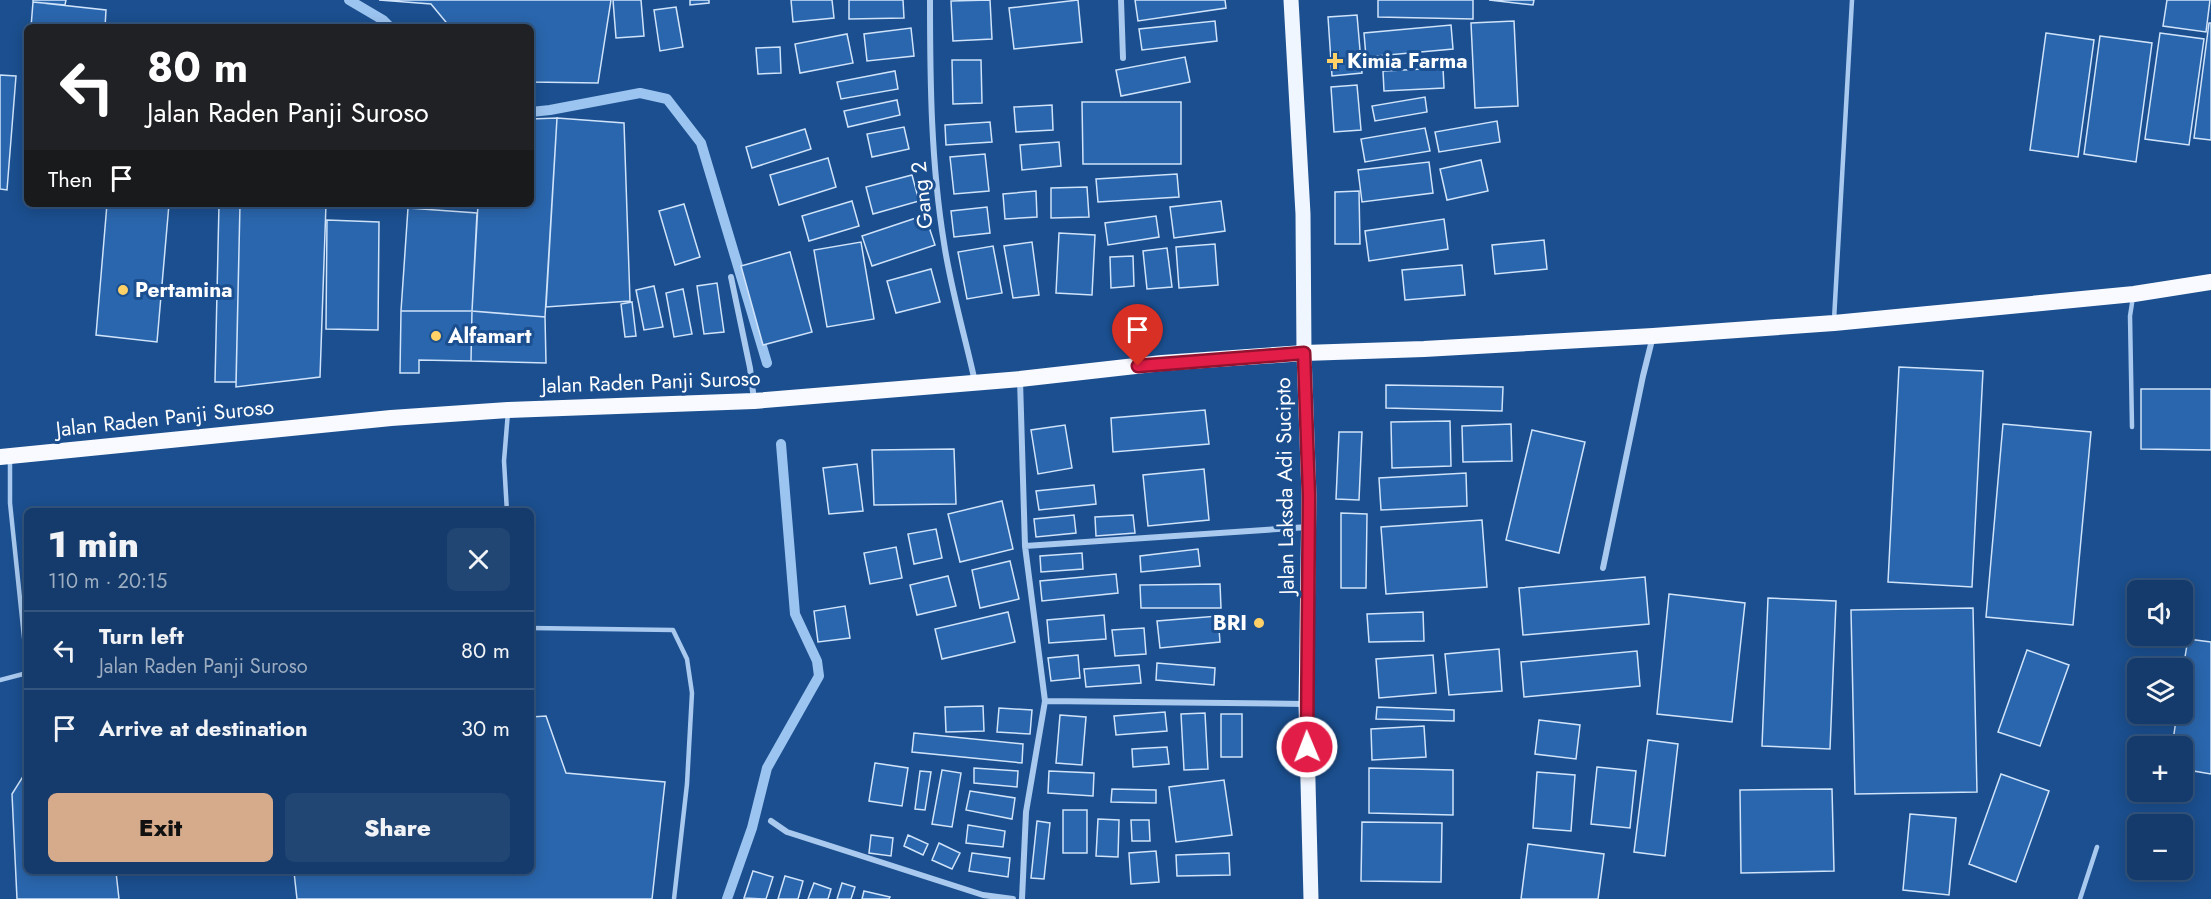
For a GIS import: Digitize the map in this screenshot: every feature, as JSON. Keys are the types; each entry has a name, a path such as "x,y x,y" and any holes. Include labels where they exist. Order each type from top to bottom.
{"highway":[{"name":"Jalan Raden Panji Suroso","path":"5,456 379,419 508,410 754,401 1020,379 1162,363 1304,353 1424,349 1653,336 1834,323 2134,294 2211,282"}],"main road":[{"name":"Jalan Laksda Adi Sucipto","path":"1291,0 1303,214 1309,527 1306,704 1311,899"}],"street":[{"name":"Gang 2","path":"930,0 930,93 934,163 944,245 975,383"},
{"path":"1121,0 1123,58"},
{"path":"731,277 750,368 754,401"},
{"path":"1603,568 1653,336"},
{"path":"1020,379 1025,546 1045,701 1026,812 1022,899"},
{"path":"1025,546 1309,527"},
{"path":"1045,701 1306,704"},
{"path":"771,821 787,832 983,895 1012,899"}],"lane":[{"path":"1834,323 1852,0"},
{"path":"2132,427 2130,316 2134,294"},
{"path":"507,508 504,461 508,410"},
{"path":"5,456 24,637"},
{"path":"18,579 24,579"},
{"path":"534,628 673,630 687,659 692,693 687,784 674,899"},
{"path":"0,680 24,674"},
{"path":"2080,899 2097,847"}],"building":[{"path":"33,0 66,0 65,5 33,2"},
{"path":"379,0 611,0 598,83 534,82 534,24 448,24 431,4"},
{"path":"613,0 641,0 644,36 616,38"},
{"path":"690,0 709,0 709,3 690,5"},
{"path":"791,0 832,0 834,18 793,22"},
{"path":"849,0 903,0 904,18 849,19"},
{"path":"990,0 992,39 953,41 951,1"},
{"path":"1078,0 1082,42 1014,49 1009,8"},
{"path":"1135,0 1225,0 1226,8 1138,21"},
{"path":"1378,0 1473,0 1473,19 1378,17"},
{"path":"1489,0 1534,0 1533,5"},
{"path":"2167,0 2210,0 2206,32 2163,26"},
{"path":"33,2 106,10 105,24 31,24"},
{"path":"676,7 683,47 660,51 654,10"},
{"path":"1357,15 1362,73 1332,76 1328,17"},
{"path":"1215,21 1217,41 1142,50 1139,29"},
{"path":"1514,21 1518,106 1475,108 1471,23"},
{"path":"2209,23 2211,23 2211,140 2194,138"},
{"path":"1451,25 1453,49 1366,57 1364,33"},
{"path":"911,28 914,56 867,61 864,34"},
{"path":"2046,33 2094,40 2078,157 2030,150"},
{"path":"2160,33 2204,39 2189,145 2145,139"},
{"path":"847,34 853,63 800,73 795,44"},
{"path":"2100,36 2152,43 2136,162 2084,154"},
{"path":"780,47 781,73 758,74 756,48"},
{"path":"1185,57 1190,82 1121,96 1116,70"},
{"path":"952,60 981,60 982,103 953,104"},
{"path":"1443,68 1444,88 1384,91 1383,71"},
{"path":"895,71 898,89 841,99 837,82"},
{"path":"0,75 16,76 7,190 0,189"},
{"path":"1357,85 1361,130 1334,132 1331,87"},
{"path":"1425,97 1427,112 1375,121 1372,106"},
{"path":"897,100 900,115 848,127 844,111"},
{"path":"1082,102 1181,102 1181,164 1083,164"},
{"path":"1052,105 1053,130 1016,132 1014,107"},
{"path":"557,118 545,317 472,311 478,207 534,207 534,119"},
{"path":"557,118 624,123 630,301 546,307"},
{"path":"1497,121 1500,142 1439,152 1435,132"},
{"path":"990,122 992,142 946,145 945,125"},
{"path":"904,127 909,149 872,157 867,134"},
{"path":"1425,128 1430,151 1365,162 1361,139"},
{"path":"805,129 811,149 752,168 746,147"},
{"path":"1059,142 1061,166 1022,170 1020,145"},
{"path":"985,154 989,191 954,194 950,157"},
{"path":"828,158 836,187 779,205 770,175"},
{"path":"1481,160 1488,191 1447,200 1440,169"},
{"path":"1429,162 1433,193 1362,202 1358,170"},
{"path":"1177,174 1179,197 1098,202 1096,179"},
{"path":"912,175 919,201 873,214 866,187"},
{"path":"1087,187 1089,217 1051,218 1051,188"},
{"path":"1036,191 1037,217 1005,219 1003,194"},
{"path":"1359,191 1360,244 1335,244 1335,192"},
{"path":"852,201 859,226 809,241 802,216"},
{"path":"1221,201 1225,231 1174,238 1170,207"},
{"path":"684,204 700,257 675,265 659,211"},
{"path":"107,207 169,207 157,342 96,335"},
{"path":"219,207 240,207 236,382 215,382"},
{"path":"240,207 326,207 320,377 236,387"},
{"path":"987,207 990,233 954,237 951,211"},
{"path":"408,208 477,213 472,311 401,311"},
{"path":"925,215 935,245 872,266 862,236"},
{"path":"1156,216 1159,237 1108,245 1105,223"},
{"path":"1444,219 1448,249 1369,261 1365,231"},
{"path":"327,220 379,222 378,330 326,329"},
{"path":"1059,233 1095,235 1092,295 1056,293"},
{"path":"1544,240 1547,269 1495,274 1492,245"},
{"path":"861,242 874,319 827,327 814,250"},
{"path":"1032,242 1039,295 1013,298 1004,246"},
{"path":"1215,244 1218,285 1179,288 1176,247"},
{"path":"993,246 1002,293 967,299 958,252"},
{"path":"1167,248 1172,287 1147,289 1143,251"},
{"path":"790,252 812,332 763,345 741,266"},
{"path":"1133,256 1134,286 1111,288 1110,257"},
{"path":"1462,265 1465,295 1405,300 1402,270"},
{"path":"931,269 940,302 896,313 887,281"},
{"path":"717,283 724,332 704,334 697,286"},
{"path":"654,286 663,327 644,330 636,290"},
{"path":"683,289 692,334 674,337 666,293"},
{"path":"632,302 636,336 625,337 621,304"},
{"name":"Alfamart","path":"401,311 472,311 471,361 419,360 419,373 400,373"},
{"path":"472,311 545,317 546,363 471,361"},
{"path":"1899,367 1983,371 1972,587 1888,582"},
{"path":"1386,385 1503,387 1502,411 1386,408"},
{"path":"2141,389 2211,389 2211,450 2141,449"},
{"path":"1205,410 1209,444 1113,452 1111,418"},
{"path":"1450,421 1451,466 1392,468 1391,422"},
{"path":"1511,424 1512,461 1463,462 1462,426"},
{"path":"2003,424 2091,432 2073,625 1986,617"},
{"path":"1065,425 1072,468 1038,474 1031,430"},
{"path":"1532,430 1585,442 1559,553 1506,540"},
{"path":"1339,432 1362,432 1359,500 1336,499"},
{"path":"954,449 956,504 874,505 872,450"},
{"path":"857,464 863,511 829,514 823,468"},
{"path":"1204,469 1209,520 1148,526 1143,475"},
{"path":"1466,473 1467,506 1381,510 1379,478"},
{"path":"1094,485 1096,504 1039,510 1036,491"},
{"path":"1002,501 1013,549 960,562 948,514"},
{"path":"1341,513 1367,514 1366,588 1341,588"},
{"path":"1074,515 1076,533 1036,537 1034,519"},
{"path":"1133,515 1135,533 1096,536 1095,517"},
{"path":"1482,520 1487,587 1386,594 1381,527"},
{"path":"936,529 942,558 914,564 908,534"},
{"path":"896,547 902,578 870,584 864,553"},
{"path":"1198,549 1200,566 1141,572 1140,556"},
{"path":"1082,553 1083,569 1041,572 1040,556"},
{"path":"1010,561 1019,599 980,608 972,570"},
{"path":"1116,574 1118,593 1042,601 1040,581"},
{"path":"948,576 956,606 917,615 910,585"},
{"path":"1645,577 1649,624 1523,635 1519,588"},
{"path":"1220,584 1221,608 1141,608 1140,585"},
{"path":"1669,594 1745,603 1732,722 1657,714"},
{"path":"1768,598 1836,601 1830,749 1762,746"},
{"path":"845,606 850,638 818,642 814,611"},
{"path":"1973,608 1977,792 1855,794 1851,610"},
{"path":"1008,612 1015,642 942,659 935,629"},
{"path":"1423,612 1424,641 1369,642 1367,614"},
{"path":"1104,615 1106,639 1049,643 1047,620"},
{"path":"1218,616 1220,642 1160,648 1157,621"},
{"path":"1144,628 1146,654 1115,656 1112,630"},
{"path":"2193,640 2211,642 2211,774 2193,771 2193,736 2174,736 2175,724 2193,724 2193,658 2185,658 2187,646 2193,646"},
{"path":"1499,649 1502,691 1449,695 1445,654"},
{"path":"2027,650 2069,665 2040,746 1998,732"},
{"path":"1637,651 1640,686 1524,697 1521,662"},
{"path":"1078,655 1080,678 1051,681 1048,658"},
{"path":"1433,655 1436,693 1379,698 1376,659"},
{"path":"1157,663 1215,668 1214,685 1156,680"},
{"path":"1139,665 1141,683 1086,687 1084,669"},
{"path":"983,706 984,731 946,732 945,707"},
{"path":"1377,707 1454,710 1454,721 1376,719"},
{"path":"999,708 1032,710 1030,734 997,732"},
{"path":"1165,712 1167,731 1116,735 1114,716"},
{"path":"1205,713 1208,769 1184,770 1181,714"},
{"path":"1221,714 1242,714 1242,757 1221,757"},
{"path":"1060,715 1086,717 1082,765 1056,763"},
{"path":"546,716 566,773 665,782 652,899 297,899 294,874 534,874 534,717"},
{"path":"1539,720 1580,725 1576,759 1535,754"},
{"path":"1424,726 1426,757 1372,760 1371,729"},
{"path":"914,733 1023,744 1022,763 912,752"},
{"path":"1648,740 1678,744 1665,856 1634,852"},
{"path":"1167,747 1169,764 1133,767 1132,749"},
{"path":"875,763 908,768 902,806 869,801"},
{"path":"1597,767 1636,771 1630,828 1591,824"},
{"path":"974,768 1018,771 1017,787 974,783"},
{"path":"1369,768 1453,770 1453,815 1369,813"},
{"path":"942,770 961,773 952,827 932,824"},
{"path":"920,771 931,772 925,810 915,809"},
{"path":"1049,771 1094,773 1093,796 1048,793"},
{"path":"1537,772 1575,775 1571,831 1533,828"},
{"path":"2001,774 2049,791 2016,882 1969,864"},
{"path":"24,775 24,874 116,874 119,899 17,899 12,794"},
{"path":"1224,780 1232,835 1176,842 1169,787"},
{"path":"1112,789 1156,790 1156,803 1111,802"},
{"path":"1832,789 1834,871 1741,873 1740,790"},
{"path":"970,791 1015,798 1012,819 966,810"},
{"path":"1063,810 1087,810 1087,853 1063,853"},
{"path":"1910,814 1956,818 1949,895 1903,890"},
{"path":"1098,819 1119,820 1118,857 1096,856"},
{"path":"1131,820 1149,820 1150,841 1132,841"},
{"path":"1037,821 1050,823 1044,879 1031,878"},
{"path":"1362,822 1442,823 1441,882 1361,881"},
{"path":"968,825 1005,831 1003,847 966,843"},
{"path":"871,835 893,838 891,856 869,853"},
{"path":"908,835 928,844 923,855 904,846"},
{"path":"939,843 960,853 952,869 932,860"},
{"path":"1528,844 1604,854 1598,899 1521,899"},
{"path":"1156,851 1159,882 1131,884 1129,853"},
{"path":"972,853 1010,858 1008,877 969,871"},
{"path":"1229,853 1230,875 1177,876 1176,855"},
{"path":"753,871 773,877 766,899 744,898"},
{"path":"785,876 803,881 798,899 778,899"},
{"path":"814,883 831,889 828,899 808,899"},
{"path":"842,883 855,887 851,899 837,899"},
{"path":"864,891 890,897 889,899 862,899"}],"waterway":[{"path":"349,0 387,24"},
{"path":"534,112 640,93 667,99 701,143 767,363"},
{"path":"727,899 752,828 767,768 819,676 817,661 795,614 781,444"}],"place":[{"name":"Kimia Farma","path":"1335,61"},
{"name":"Pertamina","path":"123,290"},
{"name":"Alfamart","path":"436,336"},
{"name":"BRI","path":"1259,623"}],"route":[{"path":"1138,366 1304,353 1309,496 1307,747"}]}
